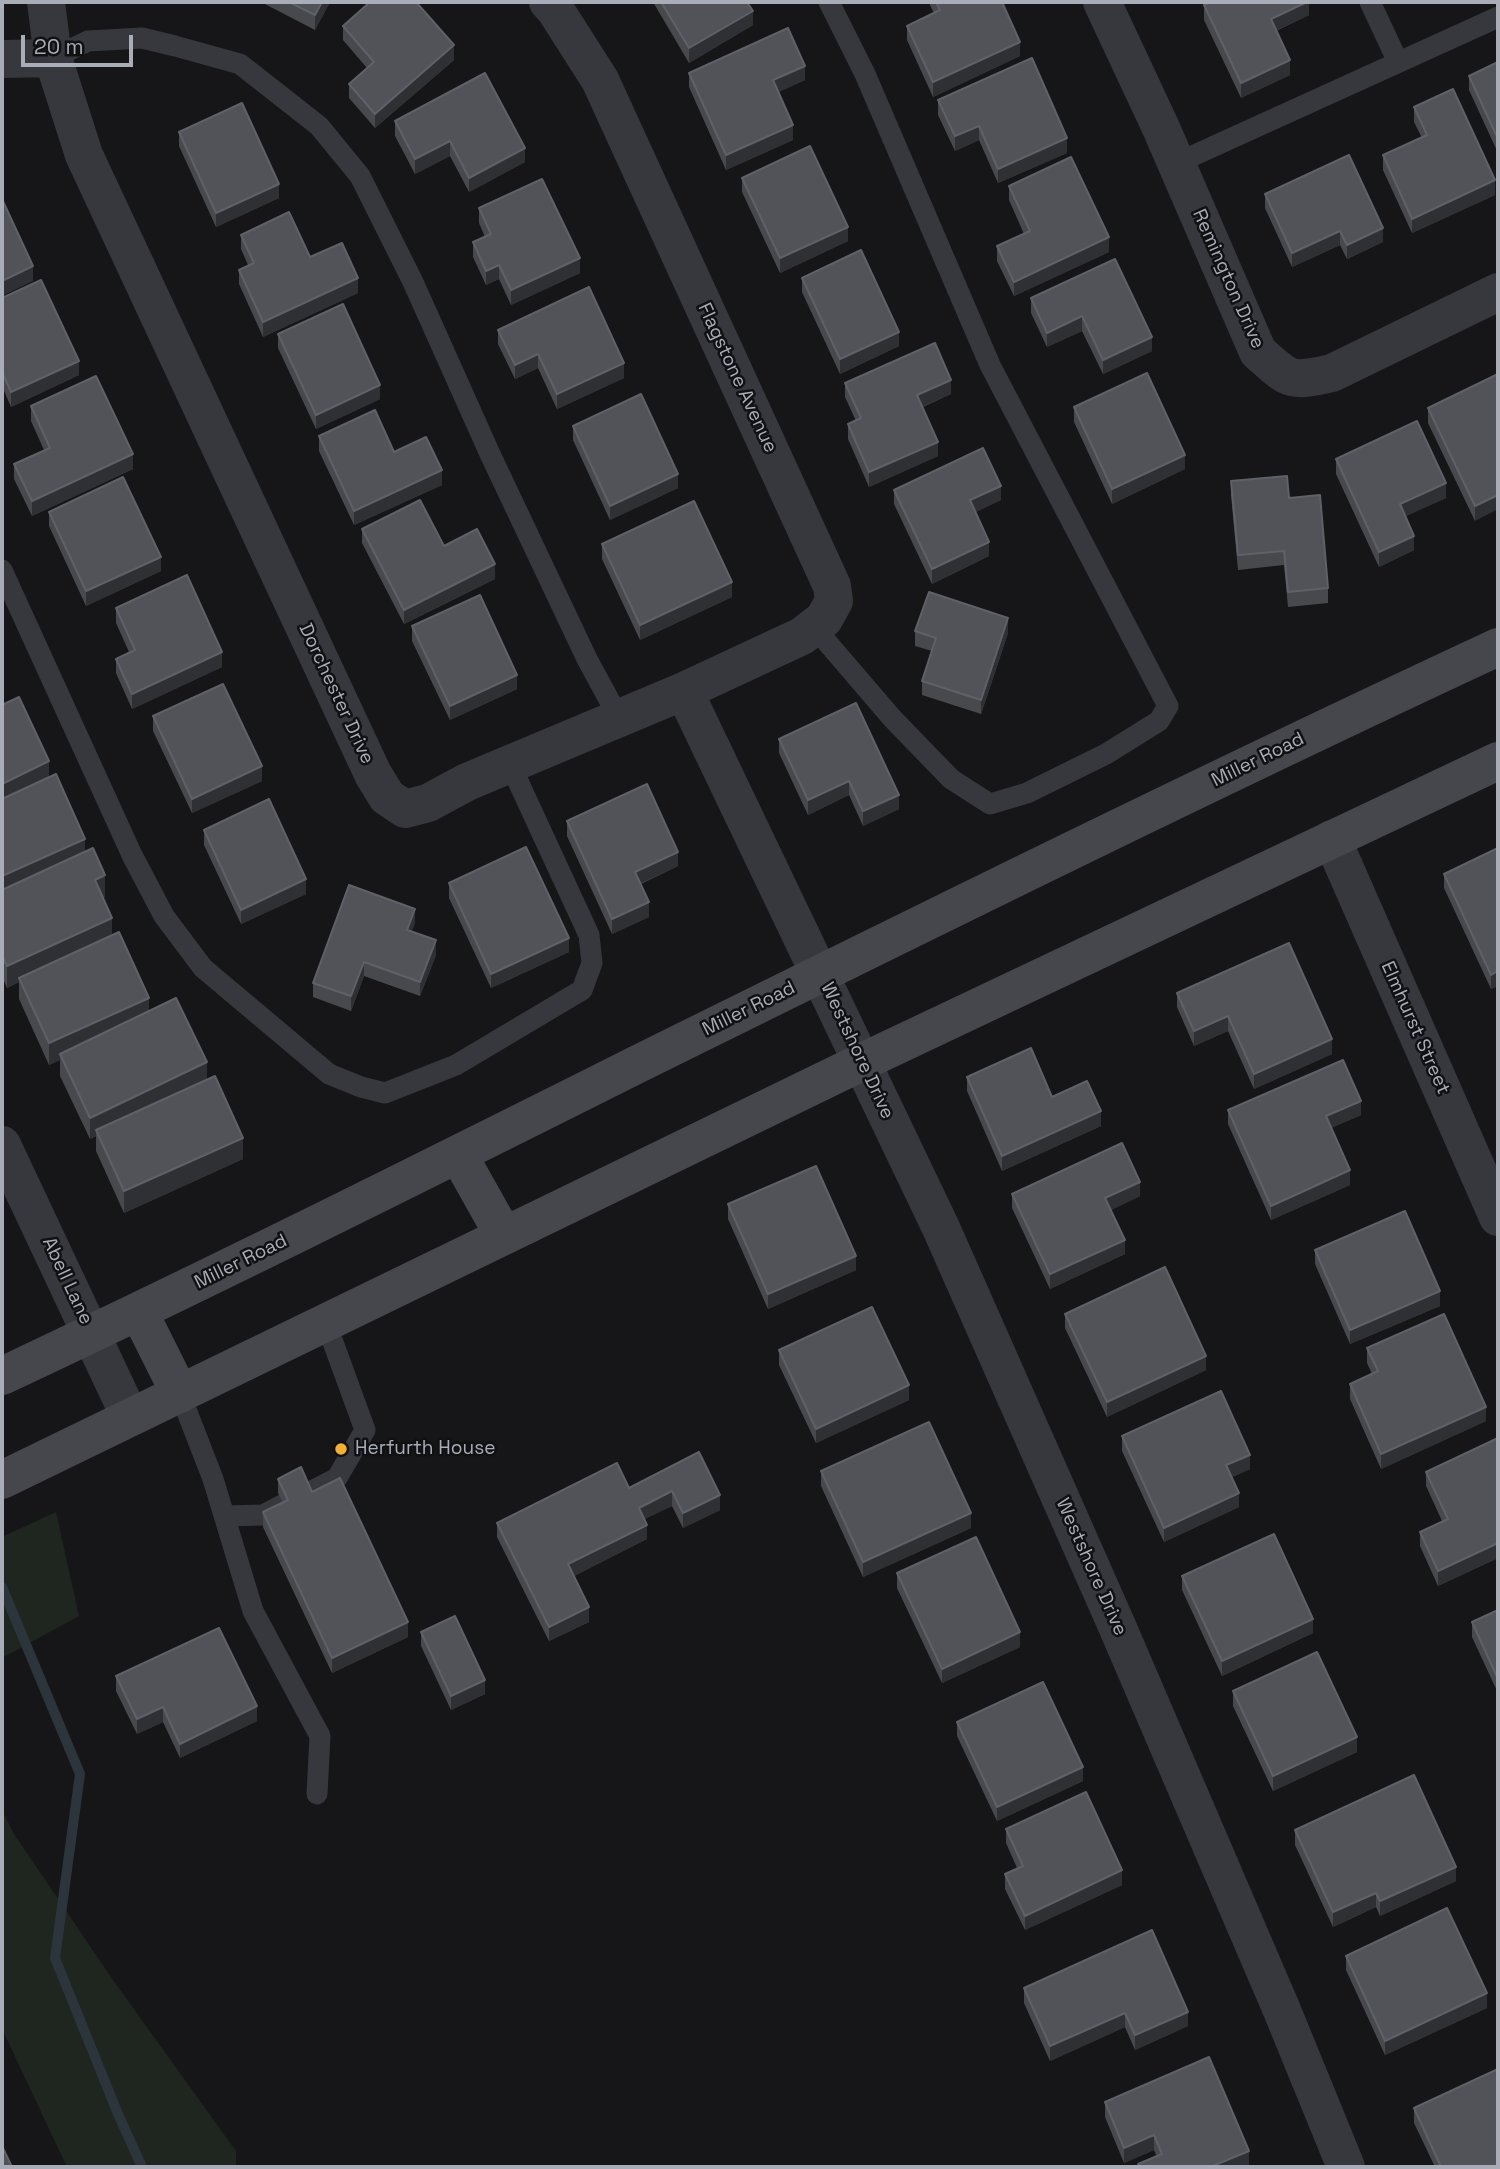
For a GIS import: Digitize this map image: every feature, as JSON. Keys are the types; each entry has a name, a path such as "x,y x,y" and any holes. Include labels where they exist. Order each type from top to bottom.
{"main road":[{"name":"Miller Road","path":"2,1376 139,1312 1290,744 1498,647"},
{"path":"2,1480 862,1062 1498,761"},
{"path":"458,1154 504,1236"},
{"path":"139,1312 180,1394"}],"street":[{"name":"Dorchester Drive","path":"46,2 53,58 84,155 373,774 387,797 405,809 428,803 467,782 684,691"},
{"name":"Flagstone Avenue","path":"548,2 556,10 600,80 832,586 834,601 824,619 802,636 684,691"},
{"name":"Remington Drive","path":"1102,2 1177,163 1258,352 1285,375 1303,380 1332,373 1498,292"},
{"path":"2,59 53,58"},
{"path":"684,691 821,974"},
{"name":"Elmhurst Street","path":"1332,839 1498,1217"},
{"name":"Westshore Drive","path":"821,974 941,1228 1106,1601 1276,1995 1346,2167"},
{"name":"Abell Lane","path":"2,1145 130,1418"}],"lane":[{"path":"814,627 892,718 951,779 990,804 1027,793 1106,754 1159,720 1168,706 990,365 865,74 829,2"},
{"path":"1370,2 1398,62"},
{"path":"1177,163 1498,17"},
{"path":"53,58 88,41 142,38 175,46 240,64 320,126 366,187 413,282 490,454 587,659 619,718"},
{"path":"2,570 132,856 164,916 203,968 328,1074 361,1087 386,1093 456,1065 582,990 592,963 589,935 510,764"},
{"path":"306,1494 337,1478 365,1430 326,1323"},
{"path":"180,1394 213,1479 253,1611 320,1736 317,1794"},
{"path":"224,1516 263,1514 284,1504"}],"shaded area":[{"path":"56,1512 79,1616 2,1658 2,1537"},
{"path":"2,1810 14,1834 113,1980 236,2151 236,2167 67,2167 2,2029"}],"building":[{"path":"289,2 322,2 315,15"},
{"path":"370,2 416,2 454,45 375,114 349,84 374,62 343,26"},
{"path":"661,2 747,2 753,11 689,48"},
{"path":"936,2 1002,2 1020,42 933,82 907,26 940,10"},
{"path":"1211,2 1307,2 1271,19 1290,60 1241,83 1204,5"},
{"path":"788,28 805,66 773,80 793,125 726,155 689,73"},
{"path":"1032,58 1067,138 998,169 979,126 955,136 938,100"},
{"path":"1498,62 1498,139 1469,76"},
{"path":"485,73 525,148 469,178 450,141 415,159 395,121"},
{"path":"1453,89 1495,180 1412,219 1383,155 1427,135 1414,107"},
{"path":"242,103 279,184 216,213 179,132"},
{"path":"810,146 848,227 780,258 742,178"},
{"path":"1349,155 1383,228 1347,245 1340,231 1292,253 1265,194"},
{"path":"1071,157 1109,237 1014,282 997,246 1030,231 1009,186"},
{"path":"542,179 580,258 511,290 499,265 486,271 473,242 491,234 479,208"},
{"path":"2,199 33,266 2,281"},
{"path":"289,212 310,257 342,243 358,278 263,322 239,270 254,263 241,235"},
{"path":"861,250 899,332 840,359 802,278"},
{"path":"1115,259 1152,337 1103,360 1082,316 1047,333 1031,298"},
{"path":"41,280 79,361 11,392 2,372 2,298"},
{"path":"589,287 624,363 557,394 538,354 515,365 498,330"},
{"path":"343,304 380,385 316,415 278,334"},
{"path":"935,343 951,380 917,395 938,442 869,472 848,424 861,418 845,383"},
{"path":"1147,373 1185,455 1112,489 1074,407"},
{"path":"1498,374 1498,495 1475,506 1428,408"},
{"path":"96,376 133,454 32,501 14,464 50,448 31,406"},
{"path":"641,394 678,474 610,506 573,426"},
{"path":"375,410 394,452 426,437 442,470 354,511 319,436"},
{"path":"1417,421 1446,483 1400,504 1414,536 1379,552 1336,459"},
{"path":"983,448 1001,486 970,500 989,542 932,569 894,490"},
{"path":"1287,476 1289,498 1320,495 1328,588 1288,592 1284,551 1238,555 1231,481"},
{"path":"123,477 161,557 86,591 49,512"},
{"path":"420,500 444,546 477,529 495,564 404,610 362,529"},
{"path":"694,501 732,582 640,625 602,544"},
{"path":"187,575 222,652 132,694 116,659 135,650 116,608"},
{"path":"929,592 1008,618 981,700 922,681 936,638 915,631"},
{"path":"480,595 517,675 450,706 412,626"},
{"path":"223,684 262,766 192,799 153,716"},
{"path":"19,697 49,761 2,784 2,705"},
{"path":"856,703 899,795 863,811 849,781 808,800 779,739"},
{"path":"56,774 85,839 2,876 2,799"},
{"path":"647,784 678,852 635,872 649,902 612,919 567,821"},
{"path":"269,799 306,879 241,910 204,830"},
{"path":"526,847 569,938 491,974 449,883"},
{"path":"93,848 105,875 95,880 112,918 7,966 2,955 2,890"},
{"path":"1498,848 1498,971 1491,975 1444,874"},
{"path":"349,885 415,909 407,930 436,940 420,982 364,962 351,996 313,983"},
{"path":"119,932 149,998 49,1043 19,978"},
{"path":"1289,943 1332,1039 1254,1074 1228,1016 1194,1031 1177,993"},
{"path":"176,998 207,1062 90,1118 60,1054"},
{"path":"1031,1048 1052,1097 1087,1081 1101,1111 1002,1156 967,1077"},
{"path":"1343,1060 1361,1101 1326,1116 1350,1170 1271,1206 1228,1110"},
{"path":"215,1076 243,1138 124,1191 96,1130"},
{"path":"1122,1143 1140,1182 1105,1198 1125,1240 1050,1274 1012,1194"},
{"path":"816,1166 856,1256 768,1294 728,1204"},
{"path":"1405,1211 1440,1291 1350,1330 1315,1250"},
{"path":"1165,1267 1206,1356 1107,1402 1065,1314"},
{"path":"872,1307 909,1385 816,1429 779,1350"},
{"path":"1444,1314 1486,1407 1381,1454 1350,1384 1378,1371 1367,1348"},
{"path":"1221,1391 1250,1455 1226,1465 1239,1493 1164,1528 1122,1436"},
{"path":"929,1422 971,1513 863,1562 821,1471"},
{"path":"1498,1438 1498,1543 1438,1571 1420,1532 1448,1519 1426,1472"},
{"path":"699,1452 720,1495 683,1513 672,1491 639,1508 647,1525 568,1564 589,1607 549,1627 497,1523 617,1463 629,1488"},
{"path":"301,1467 312,1492 340,1478 408,1622 332,1658 263,1512 288,1500 278,1479"},
{"path":"1274,1534 1313,1619 1222,1661 1182,1576"},
{"path":"976,1537 1020,1632 942,1669 897,1573"},
{"path":"1498,1610 1498,1679 1472,1622"},
{"path":"455,1616 485,1680 451,1696 421,1632"},
{"path":"219,1628 257,1706 180,1744 163,1707 137,1719 116,1676"},
{"path":"1317,1652 1357,1737 1273,1776 1233,1691"},
{"path":"1043,1682 1083,1767 997,1807 957,1722"},
{"path":"1414,1775 1456,1867 1380,1901 1376,1893 1333,1912 1295,1830"},
{"path":"1086,1792 1122,1870 1025,1916 1005,1874 1023,1866 1006,1829"},
{"path":"1447,1908 1487,1993 1385,2041 1346,1956"},
{"path":"1152,1930 1188,2012 1135,2035 1125,2013 1050,2046 1024,1988"},
{"path":"1209,2057 1249,2151 1210,2167 1140,2167 1138,2164 1162,2154 1154,2135 1124,2148 1105,2102"},
{"path":"1498,2069 1498,2166 1441,2167 1414,2108"},
{"path":"2,2146 12,2167 2,2167"}],"waterway":[{"path":"2,1587 80,1774 55,1958 142,2167"}],"place":[{"name":"Herfurth House","path":"341,1449"}]}
